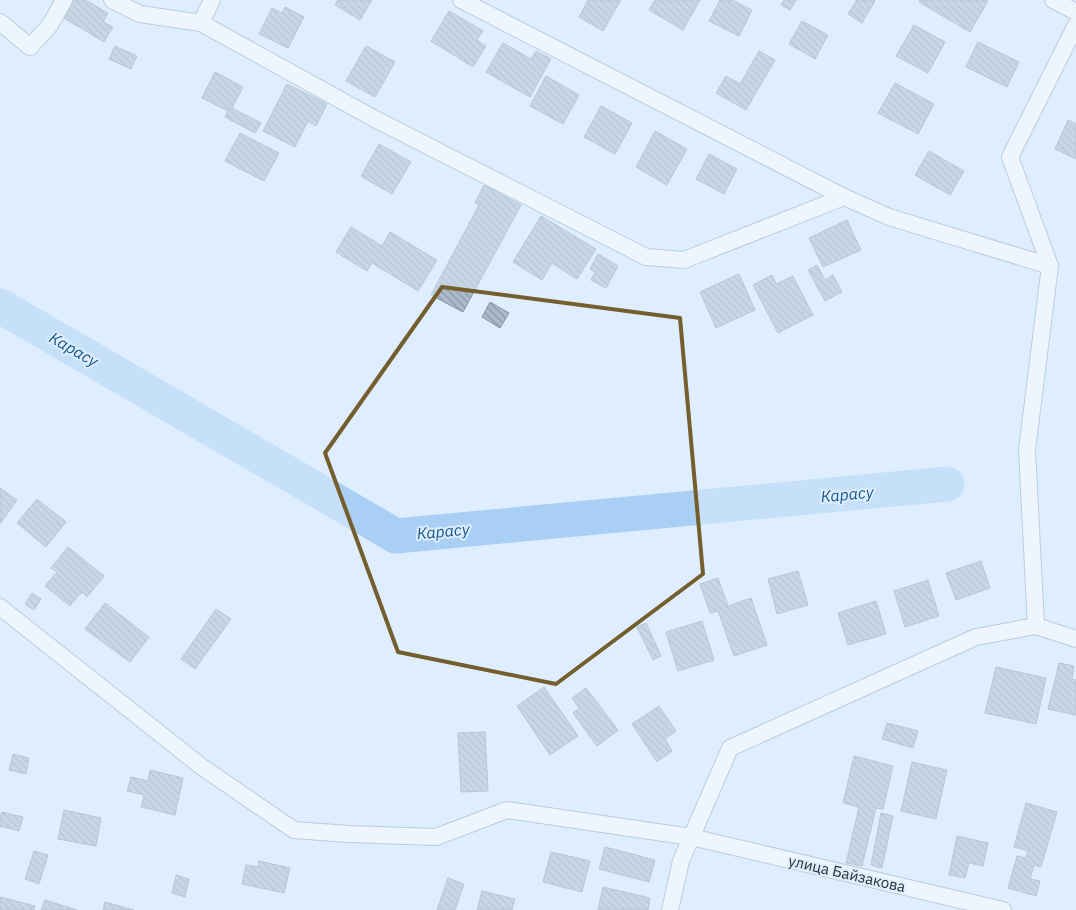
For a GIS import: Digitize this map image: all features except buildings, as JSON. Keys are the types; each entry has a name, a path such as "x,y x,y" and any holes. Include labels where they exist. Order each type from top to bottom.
{"street":[{"path":"0,22 30,47 50,25 64,0"},
{"path":"112,0 140,14 201,23 375,118 646,257 684,260 844,197"},
{"path":"201,23 212,0"},
{"path":"461,0 844,197 889,217 1050,266"},
{"path":"1053,0 1076,12"},
{"path":"1036,626 1027,450 1050,266 1010,157 1076,25"},
{"name":"улица Байзакова","path":"0,607 202,767 294,830 436,837 507,810 691,838 1003,910"},
{"path":"670,910 681,861 730,748 976,638 1036,626 1076,639"}],"highlighted area":[{"path":"442,287 680,318 703,574 556,684 398,652 325,453"}],"waterway":[{"name":"Карасу","path":"0,306 396,536 947,484"}]}
